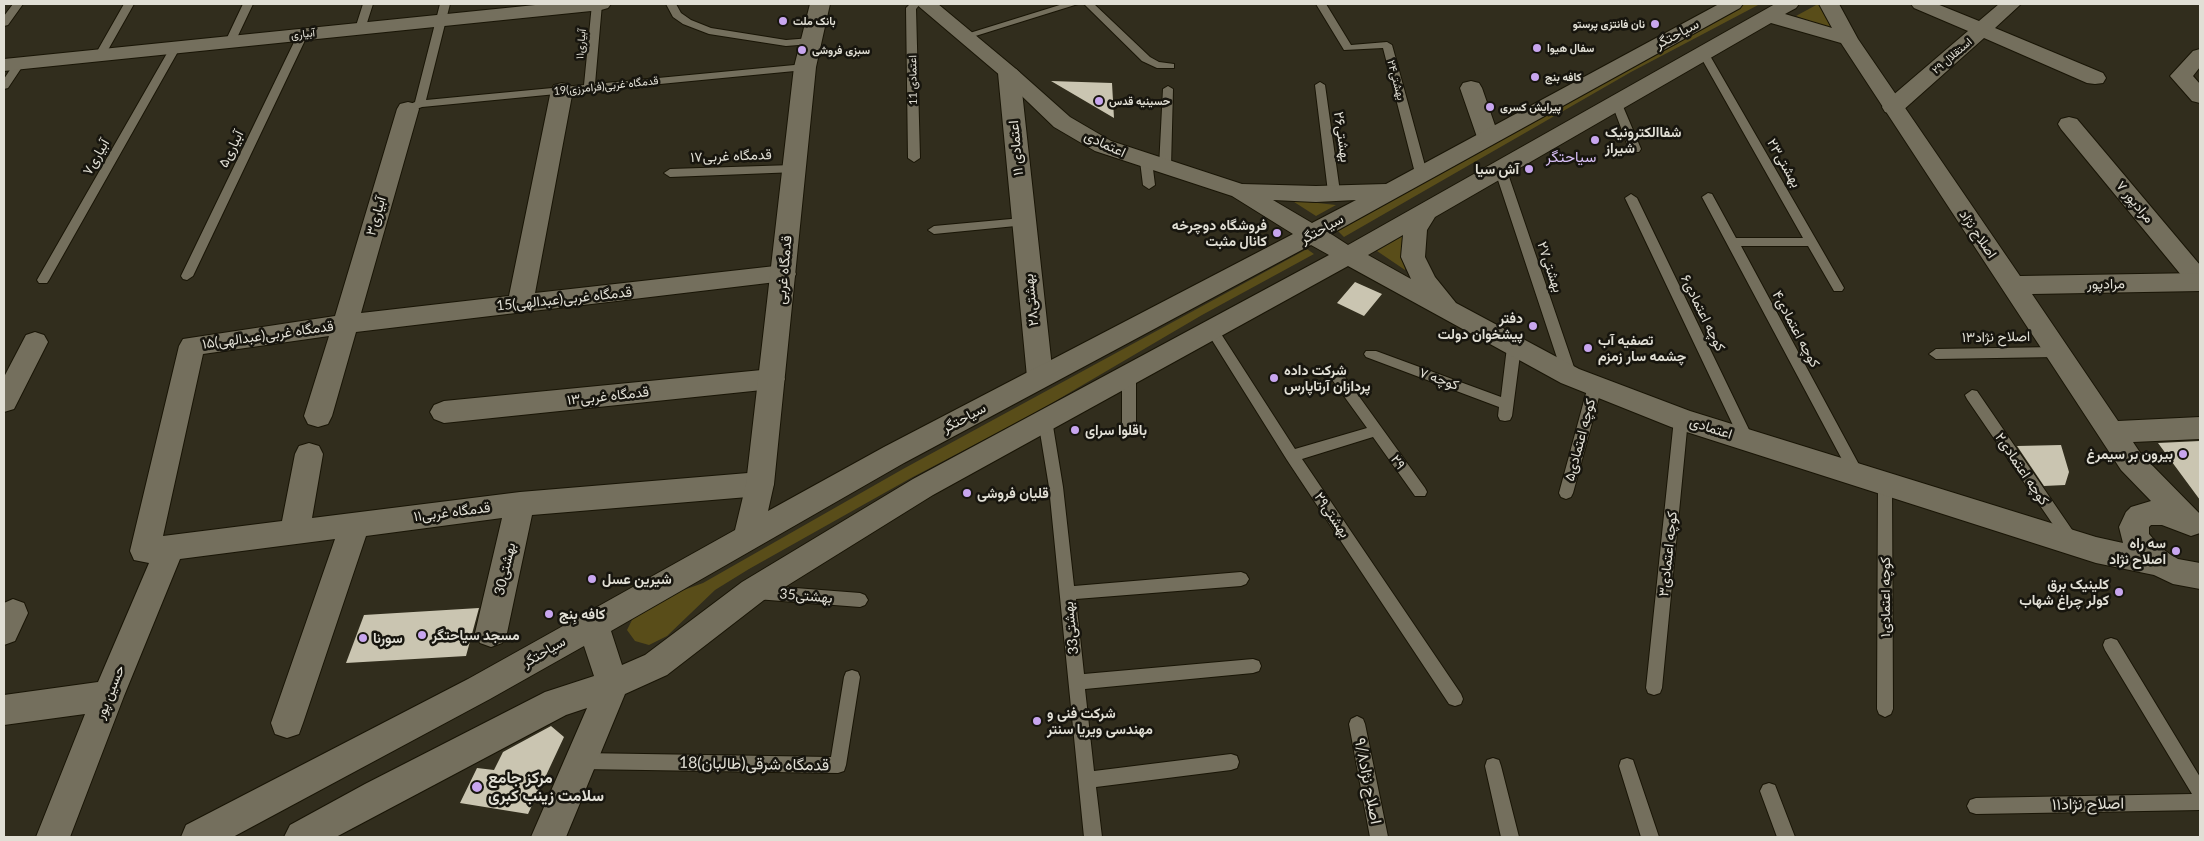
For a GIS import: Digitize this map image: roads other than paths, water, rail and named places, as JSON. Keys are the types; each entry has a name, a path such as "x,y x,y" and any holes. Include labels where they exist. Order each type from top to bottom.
{"street":[{"name":"آبیاری","path":"12,64 360,28 443,12 601,4"},
{"path":"816,4 826,4"},
{"name":"قدمگاه غربی","path":"748,536 760,484 805,67 820,4"},
{"name":"سیاحتگر","path":"198,837 479,689 894,455 1312,234 1389,190 1732,4"},
{"path":"302,837 557,703 613,684 656,665 752,591 923,487 1426,212 1789,4"},
{"name":"اصلاح نژاد","path":"1829,4 1848,38 1893,107 2131,462"},
{"path":"1921,4 1980,31 2095,78"},
{"name":"۲۹ استقلال","path":"1893,107 2011,4"},
{"name":"اعتمادی","path":"913,5 966,36 1062,122 1103,146 1240,191 1347,256 1514,347 1583,381 1682,419 1858,476 2084,546 2187,574"},
{"path":"1769,16 1848,38"},
{"path":"2200,55 2181,76 2200,96"},
{"name":"۱۱ اعتمادی","path":"1009,73 1022,222"},
{"path":"1471,88 1488,136"},
{"path":"520,304 562,90"},
{"name":"آبیاری۳","path":"318,416 344,324 414,107"},
{"name":"۷ مرادپور","path":"2069,124 2200,281"},
{"path":"1240,191 1316,194 1389,190"},
{"path":"1426,212 1415,230 1413,257 1425,282 1443,308"},
{"name":"۲۸بهشتی","path":"1022,222 1040,377"},
{"name":"15قدمگاه غربی(عبدالهی)","path":"344,324 784,274"},
{"path":"1298,282 1334,275 1355,274 1443,308"},
{"name":"مرادپور","path":"2012,285 2200,281"},
{"name":"قدمگاه غربی(عبدالهی)۱۵","path":"192,346 344,324"},
{"path":"4,402 35,342"},
{"name":"حسین پور","path":"53,837 108,696 158,550 192,346"},
{"name":"قدمگاه غربی۱۳","path":"444,412 772,379"},
{"path":"2111,432 2200,428"},
{"path":"295,532 309,454"},
{"path":"894,455 923,487"},
{"path":"2131,462 2138,526 2149,556 2187,574"},
{"path":"2131,462 2196,527"},
{"name":"قدمگاه غربی۱۱","path":"158,550 520,504 760,484"},
{"name":"30بهشتی","path":"491,633 520,504"},
{"path":"2084,546 2138,526 2151,513 2163,513 2196,527"},
{"path":"287,723 355,524"},
{"path":"549,837 613,684 593,624"},
{"path":"4,710 108,696"}],"lane":[{"path":"4,23 18,4"},
{"path":"100,55 130,4"},
{"path":"230,42 248,4"},
{"path":"360,28 368,4"},
{"name":"آبیاری۱۱","path":"589,87 597,4"},
{"path":"671,4 677,15 687,22 709,31 786,44 812,41"},
{"path":"966,36 1073,4"},
{"path":"1089,4 1146,59 1157,65 1170,66"},
{"name":"۲۴بهشتی","path":"1321,4 1348,48 1388,45 1421,173"},
{"name":"11 اعتمادی","path":"913,5 914,158"},
{"name":"آبیاری۳","path":"414,107 443,12"},
{"name":"آبیاری۵","path":"187,276 303,34"},
{"name":"آبیاری۷","path":"43,280 175,48"},
{"name":"۲۳بهشتی","path":"1704,54 1838,288"},
{"path":"4,86 12,64"},
{"name":"19قدمگاه غربی(فرامرزی)","path":"414,107 589,87 805,67"},
{"name":"۲۶بهشتی","path":"1320,85 1334,192"},
{"path":"1149,185 1155,164 1168,89"},
{"path":"1617,104 1635,149"},
{"name":"۲۷بهشتی","path":"1500,168 1583,381"},
{"name":"قدمگاه غربی۱۷","path":"670,173 793,169"},
{"path":"1026,256 1033,197"},
{"name":"کوچه اعتمادی۴","path":"1708,197 1858,476"},
{"name":"کوچه اعتمادی۶","path":"1631,198 1747,440"},
{"path":"934,230 1022,222"},
{"path":"1732,242 1812,242"},
{"name":"۲۹بهشتی","path":"1211,329 1292,456 1455,699"},
{"path":"1506,410 1514,347"},
{"name":"۱۳اصلاح نژاد","path":"1936,354 2056,352"},
{"name":"کوچه ۷","path":"1371,354 1506,410"},
{"path":"1129,373 1129,423"},
{"name":"۲۹","path":"1335,374 1420,492"},
{"name":"کوچه اعتمادی۵","path":"1566,493 1583,381"},
{"name":"کوچه اعتمادی۲","path":"1972,395 2084,546"},
{"name":"کوچه اعتمادی۳","path":"1654,688 1682,419"},
{"name":"33بهشتی","path":"1044,420 1056,486 1093,837"},
{"path":"1292,456 1376,431"},
{"name":"کوچه اعتمادی۱","path":"1885,484 1885,709"},
{"path":"1068,594 1241,579"},
{"name":"بهشتی35","path":"752,591 860,600"},
{"path":"2111,645 2200,792"},
{"path":"1077,682 1254,666"},
{"name":"18قدمگاه شرقی(طالبان)","path":"581,761 838,765 852,677"},
{"name":"اصلاح نژاد۹/۸","path":"1357,724 1380,837"},
{"path":"1087,780 1231,762"},
{"path":"1493,766 1510,837"},
{"path":"1628,766 1650,837"},
{"path":"1769,791 1786,837"},
{"name":"اصلاح نژاد۱۱","path":"1976,806 2200,802"}],"place":[{"name":"بانک ملت","path":"783,21"},
{"name":"نان فانتزی پرستو","path":"1655,24"},
{"name":"سفال هیوا","path":"1537,48"},
{"name":"سبزی فروشی","path":"802,50"},
{"name":"کافه بنج","path":"1535,77"},
{"name":"حسینیه قدس","path":"1099,101"},
{"name":"پیرایش کسری","path":"1490,107"},
{"name":"شفاالکترونیک شیراز","path":"1595,140"},
{"name":"آش سیا","path":"1529,169"},
{"name":"فروشگاه دوچرخه کانال مثبت","path":"1277,233"},
{"name":"دفتر پیشخوان دولت","path":"1533,326"},
{"name":"تصفیه آب چشمه سار زمزم","path":"1588,348"},
{"name":"شرکت داده پردازان آرتاپارس","path":"1274,378"},
{"name":"باقلوا سرای","path":"1075,430"},
{"name":"بیرون بر سیمرغ","path":"2183,454"},
{"name":"قلیان فروشی","path":"967,493"},
{"name":"سه راه اصلاح نژاد","path":"2176,551"},
{"name":"شیرین عسل","path":"592,579"},
{"name":"کلینیک برق کولر چراغ شهاب","path":"2119,592"},
{"name":"کافه بِنج","path":"549,614"},
{"name":"مسجد سیاحتگر","path":"422,635"},
{"name":"سورنا","path":"363,638"},
{"name":"شرکت فنی و مهندسی ویریا سنتر","path":"1037,721"},
{"name":"مرکز جامع سلامت زینب کبری","path":"477,787"}],"district":[{"name":"سیاحتگر","path":"1571,157"}]}
